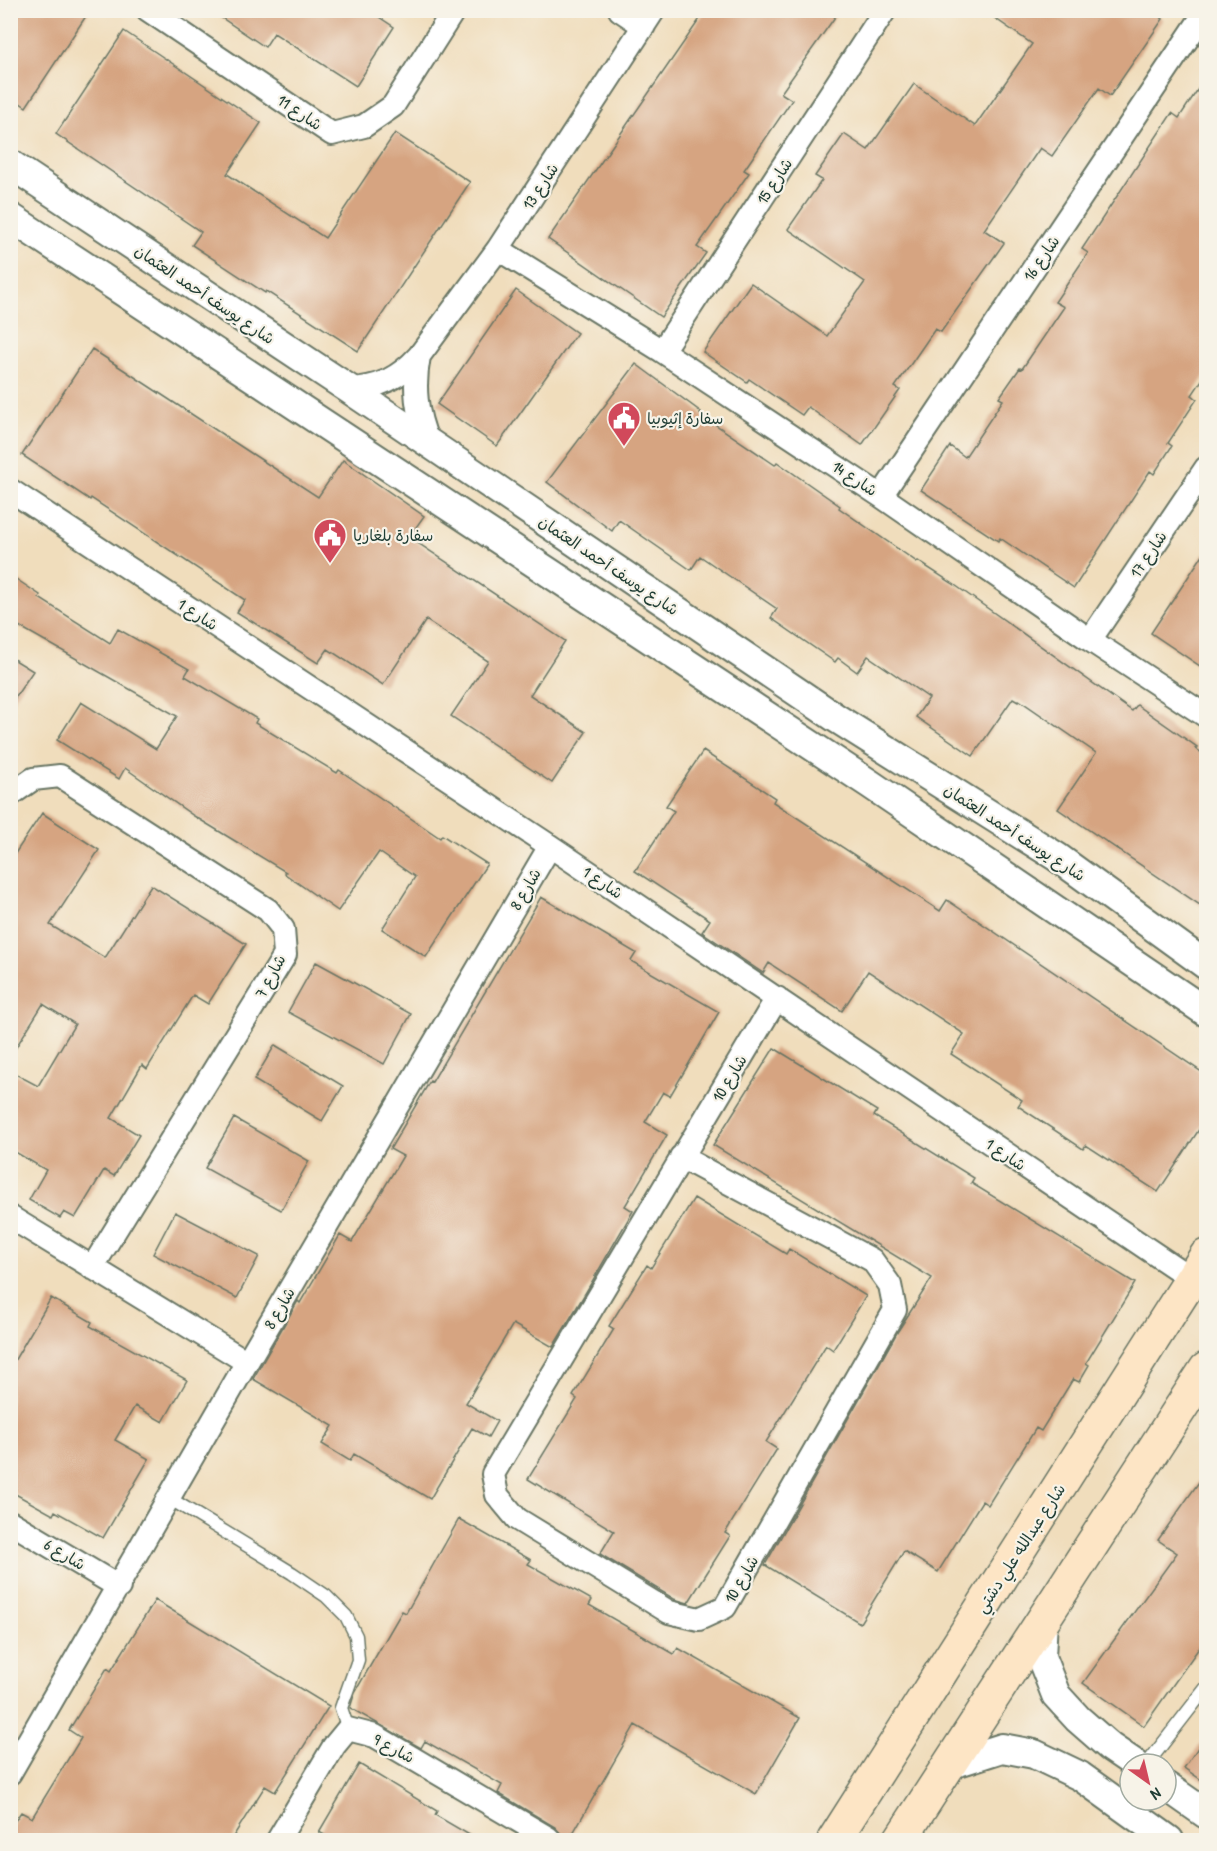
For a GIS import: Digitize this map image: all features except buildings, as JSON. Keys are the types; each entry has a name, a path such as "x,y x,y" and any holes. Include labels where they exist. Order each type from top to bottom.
{"main road":[{"name":"شارع عبدالله علي دشتي","path":"834,1840 1199,1268"},
{"path":"900,1840 1206,1369"}],"street":[{"name":"شارع 11","path":"148,10 332,134 364,126 393,106 454,10"},
{"path":"620,10 649,18"},
{"name":"شارع 15","path":"662,351 885,10"},
{"name":"شارع 13","path":"349,389 365,388 395,378 419,356 498,249 649,18"},
{"name":"شارع 16","path":"881,496 1198,18"},
{"name":"شارع يوسف أحمد العثمان","path":"10,164 349,389 836,718 1057,857 1206,965"},
{"path":"10,218 870,784 1206,1012"},
{"name":"شارع 14","path":"498,249 662,351 1206,716"},
{"name":"شارع 13","path":"419,356 415,391 421,426 428,442"},
{"name":"شارع 17","path":"1090,640 1206,468"},
{"name":"شارع 1","path":"10,490 777,998 1199,1268"},
{"path":"595,602 608,602 637,611 831,744 836,742 840,736 836,718"},
{"path":"870,784 870,774 873,771 879,768 892,770 1022,853 1043,861 1057,857"},
{"name":"شارع 7","path":"10,795 33,779 60,776 268,910 283,929 285,955 92,1268"},
{"name":"شارع 8","path":"10,1773 247,1362 550,846"},
{"path":"1075,923 1089,919 1101,922 1206,992"},
{"name":"شارع 10","path":"681,1157 872,1260 890,1285 895,1310 725,1607 699,1619 669,1612 517,1520 497,1495 493,1474 681,1157 777,998"},
{"path":"10,1217 247,1362"},
{"name":"شارع 6","path":"10,1521 118,1587"},
{"path":"1042,1620 1041,1657 1056,1695 1078,1719 1118,1752"},
{"path":"278,1840 334,1746 348,1729"},
{"name":"شارع 9","path":"348,1729 375,1736 550,1840"},
{"path":"1080,1776 1078,1767 1085,1750 1101,1744 1110,1747"},
{"path":"949,1765 1002,1748 1034,1754 1080,1776 1170,1840"},
{"path":"1178,1794 1206,1814"}],"lane":[{"path":"169,1498 292,1573 326,1596 346,1616 356,1636 358,1660 341,1708 348,1729"},
{"path":"1156,1752 1206,1688"}],"place":[{"name":"سفارة إثيوبيا","path":"624,447"},
{"name":"سفارة بلغاريا","path":"330,564"}]}
